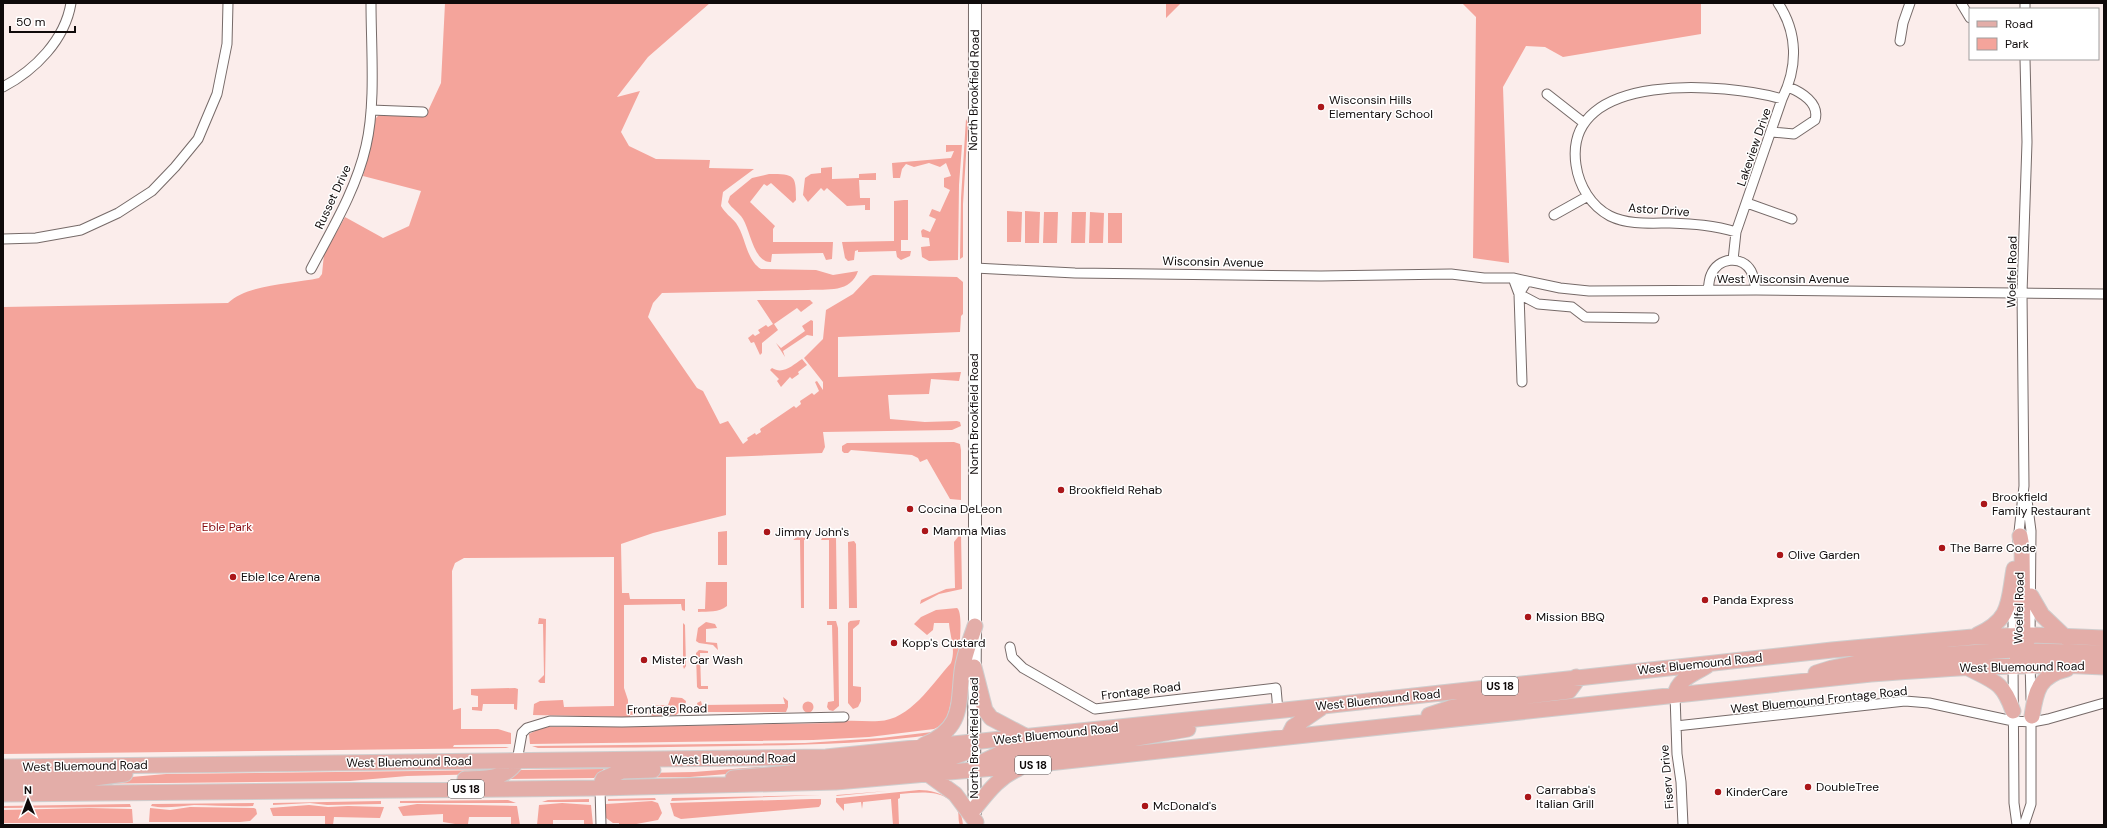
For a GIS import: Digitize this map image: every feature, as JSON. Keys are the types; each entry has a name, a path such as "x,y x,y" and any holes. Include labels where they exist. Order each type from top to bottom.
{"main road":[{"path":"2013,666 2023,646 2022,546 2020,536"},
{"path":"1973,637 1996,625 2004,615 2009,602 2014,569"},
{"path":"2031,596 2042,615 2065,637"},
{"path":"915,749 932,742 952,726 960,699 965,655 975,626"},
{"name":"West Bluemound Road","path":"3,767 826,757 1278,711 1576,677 1973,637 2023,646 2085,666 2104,667"},
{"name":"West Bluemound Road","path":"2023,646 2065,637 2104,638"},
{"path":"1788,682 1832,668 1877,659 2023,646 2104,652"},
{"path":"1675,695 1677,686 1682,680 1711,663"},
{"name":"West Bluemound Road","path":"3,794 600,788 822,783 974,771 1788,682 1946,668 2013,666"},
{"path":"2032,719 2037,692 2045,679 2058,671 2085,666"},
{"path":"974,667 985,710 991,718 1027,737"},
{"path":"1968,668 1993,680 2003,688 2013,716"},
{"path":"1402,724 1450,708 1495,700 1569,691 1575,683 1576,677"},
{"path":"1288,737 1294,727 1323,706"},
{"path":"974,771 980,763 999,754 1131,739 1194,728 1241,714"},
{"path":"687,786 745,775 948,759 967,752 974,743"},
{"path":"600,788 603,779 622,772 693,770 759,759"},
{"path":"350,790 407,779 482,778 497,776 512,769 517,761"},
{"path":"3,780 78,780 129,774 168,765"},
{"path":"929,775 954,794 975,818 1001,779 1009,773 1030,765"}],"street":[{"path":"3,87 37,64 52,46 70,12 71,3"},
{"path":"3,240 36,238 81,230 118,213 152,191 175,167 198,139 217,94 227,44 228,3"},
{"name":"Russet Drive","path":"311,268 357,176 366,145 371,110 371,3"},
{"name":"North Brookfield Road","path":"975,3 973,184 975,268 973,339 975,818"},
{"name":"Lakeview Drive","path":"1733,260 1736,232 1772,132 1782,99 1788,87 1792,68 1794,43 1787,18 1778,3"},
{"path":"1900,41 1903,23 1910,3"},
{"path":"1961,3 1969,16"},
{"name":"Woelfel Road","path":"2024,825 2031,804 2032,719 2014,569 2020,536 2024,486 2022,293 2027,142 2025,60"},
{"path":"1547,94 1584,123 1591,115 1612,101 1655,90 1714,87 1757,93 1782,99"},
{"path":"1772,132 1794,134 1815,120 1816,111 1812,104 1800,92 1788,87"},
{"path":"371,110 423,112"},
{"name":"Astor Drive","path":"1584,123 1576,146 1575,161 1580,182 1588,196 1604,212 1620,220 1712,226 1736,232"},
{"path":"1554,216 1588,196"},
{"path":"1747,203 1792,219"},
{"path":"1708,290 1710,275 1713,270 1725,261 1733,260 1741,262 1751,272 1756,290"},
{"name":"Wisconsin Avenue","path":"975,268 1090,273 1321,276 1462,275"},
{"name":"West Wisconsin Avenue","path":"1462,275 1513,278 1560,288 1589,291 1756,290 2104,294"},
{"path":"1513,278 1519,294 1522,382"},
{"path":"1519,294 1527,281"},
{"path":"1519,294 1538,304 1572,308 1585,317 1654,318"},
{"name":"Woelfel Road","path":"2023,646 2031,596 2031,531 2024,486"},
{"name":"Frontage Road","path":"1010,647 1012,657 1023,668 1095,709 1276,688 1278,711"},
{"path":"2013,666 2014,803 2017,825"},
{"name":"Fiserv Drive","path":"1675,695 1683,825"},
{"name":"West Bluemound Frontage Road","path":"1676,726 1905,702 1929,703 2032,719 2048,719 2104,703"},
{"name":"Frontage Road","path":"517,761 522,733 527,728 550,721 641,722 844,717"},
{"path":"600,788 601,825"}],"green space":[{"name":"Eble Park","path":"445,3 710,3 648,57 617,97 640,91 621,132 629,146 656,159 710,160 709,168 754,169 723,192 721,206 736,223 752,260 761,269 816,270 833,275 858,271 855,278 850,283 838,288 830,289 662,293 653,303 648,317 697,388 703,391 720,424 728,421 743,444 748,440 747,438 755,433 756,435 761,432 760,429 794,406 796,408 801,404 800,401 812,393 814,395 819,391 815,382 817,381 823,390 823,382 804,358 823,339 826,310 853,294 870,276 873,275 957,277 963,282 963,314 961,316 960,332 838,337 838,377 961,372 959,381 931,379 929,394 888,395 890,419 925,422 957,421 960,422 961,426 952,430 823,432 825,447 822,453 726,457 726,515 653,533 621,544 622,593 629,593 630,599 685,599 685,611 682,610 681,604 624,605 624,688 628,705 636,706 637,714 630,715 630,717 533,715 534,704 540,701 563,700 564,707 614,706 614,557 464,558 455,563 452,571 453,710 461,708 461,729 498,729 511,733 511,744 454,745 453,747 509,747 3,754 3,307 228,303 236,297 258,288 319,278 322,274 324,254 345,217 383,238 409,226 421,191 363,176 372,142 375,119 379,115 427,113 441,83"},
{"path":"1166,3 1181,3 1166,18"},
{"path":"1462,3 1701,3 1701,34 1563,57 1545,47 1526,46 1503,87 1509,263 1473,258 1476,17"},
{"path":"966,119 968,123 963,204 963,257 960,259 961,198"},
{"path":"946,145 962,145 959,185 958,260 929,261 922,257 921,247 930,246 929,238 922,237 921,231 923,229 930,232 936,219 929,216 932,209 940,212 950,190 944,187 944,178 951,176 946,163 940,167 929,163 914,167 906,164 902,169 900,178 893,178 892,163 951,158 954,151 946,152"},
{"path":"832,167 832,179 859,178 859,174 876,173 876,180 859,180 860,198 870,198 870,210 865,210 865,205 847,206 827,188 824,191 821,188 808,202 803,195 805,178 811,174 821,173 821,168"},
{"path":"769,174 784,175 792,178 796,192 796,200 793,203 771,183 767,186 764,184 750,202 775,226 773,229 773,242 833,242 832,259 826,260 823,253 772,254 771,262 765,261 760,257 753,245 746,224 740,214 731,207 728,202 730,196 752,178"},
{"path":"908,200 908,240 901,240 901,251 911,251 910,256 901,260 897,257 896,251 858,252 858,250 855,251 854,260 848,261 845,258 842,242 894,241 894,201"},
{"path":"1007,211 1022,212 1021,242 1007,242"},
{"path":"1025,211 1040,212 1039,243 1025,243"},
{"path":"1044,212 1058,212 1057,243 1043,243"},
{"path":"1072,212 1086,212 1085,243 1071,243"},
{"path":"1090,212 1104,213 1103,243 1089,243"},
{"path":"1108,213 1122,213 1122,243 1108,243"},
{"path":"757,300 810,300 813,303 801,312 797,308 774,324 778,330 762,343 762,353 760,355 754,342 751,343 748,338 753,334 755,336 760,333 758,330 766,325 768,327 773,324"},
{"path":"811,320 813,321 813,336 807,335 783,351 785,357 776,343 781,348 805,331 802,326"},
{"path":"802,359 807,365 792,379 790,377 781,387 777,381 779,379 770,370 772,368 776,370 784,370"},
{"path":"954,442 960,444 961,450 961,500 950,499 927,459 920,462 918,458 912,455 851,450 848,453 844,453 842,451 842,446 847,443"},
{"path":"727,531 727,565 718,565 718,532"},
{"path":"961,533 962,589 939,594 920,604 921,600 946,589 955,588 954,542"},
{"path":"797,537 811,538 804,540 804,608 801,608 800,540 793,540"},
{"path":"822,538 836,538 837,609 829,609 829,540 821,540"},
{"path":"854,541 856,544 857,608 849,608 848,542"},
{"path":"706,582 727,582 727,606 717,611 698,612 698,609 705,609"},
{"path":"957,608 960,614 961,625 953,693 948,715 942,725 934,729 869,737 813,740 530,744 529,734 541,728 549,727 832,723 849,721 879,721 890,719 901,715 919,700 951,663 953,648 949,623 934,623 933,630 927,635 914,624 921,617 936,610"},
{"path":"539,618 546,619 545,683 540,683 538,681 544,675 543,624 538,624"},
{"path":"860,620 859,624 853,629 853,686 861,687 861,701 858,707 853,709 848,703 848,623 850,621"},
{"path":"827,621 836,621 838,628 839,706 833,711 829,710 827,707 828,702 834,701 832,625 827,625"},
{"path":"706,622 715,624 717,628 706,629 706,642 717,643 718,650 713,645 699,643 696,641 698,628"},
{"path":"683,623 685,625 686,666 684,669 683,666"},
{"path":"699,650 708,651 708,653 700,653 701,686 708,686 708,689 699,689 697,687 696,653"},
{"path":"471,689 518,689 517,710 514,709 514,704 483,704 482,711 472,710 472,707 478,707 478,696 471,695"},
{"path":"671,697 682,698 686,701 685,707 676,715 653,716 648,714 648,706 668,705"},
{"path":"783,697 788,701 786,712 708,712 699,710 697,703 701,701 702,705 785,704"},
{"path":"808,701 812,703 814,707 812,711 808,713 804,711 802,707 804,703"},
{"path":"953,715 937,734 861,742 661,747 538,748 532,746 805,743 881,738 939,730"},
{"path":"778,767 778,770 690,777 614,778 644,773 694,772"},
{"path":"604,769 594,778 506,779 520,770"},
{"path":"501,770 486,774 407,776 350,781 73,784 73,782 166,774"},
{"path":"919,790 935,792 942,795 949,799 954,804 941,795 934,793 925,792 900,794 900,798 898,799 899,825 893,825 891,799 863,802 862,809 861,802 844,804 844,811 836,802 836,798"},
{"path":"887,791 836,796 837,795"},
{"path":"821,795 671,801 672,798"},
{"path":"655,798 656,800 608,801 608,799"},
{"path":"589,799 589,802 542,802 548,800"},
{"path":"821,799 821,804 819,807 681,819 674,816 670,803"},
{"path":"508,800 516,803 400,803 400,801"},
{"path":"381,801 381,804 327,805 310,803 273,805 273,803"},
{"path":"652,801 658,803 662,813 658,820 631,825 619,825 619,823 613,823 606,818 606,804"},
{"path":"254,803 253,806 151,806 152,804"},
{"path":"562,803 591,805 593,825 584,825 584,820 553,820 553,825 537,825 539,805"},
{"path":"130,804 131,807 3,808 3,806"},
{"path":"417,804 517,806 520,825 511,825 511,817 469,817 468,824 455,824 443,822 443,814 403,816 398,807"},
{"path":"954,804 962,817 963,825 960,825 958,812"},
{"path":"309,805 328,807 384,807 380,818 334,817 333,825 325,825 325,816 273,816 270,808"},
{"path":"190,807 254,808 256,809 257,814 250,821 240,822 149,822 150,808 170,810"},
{"path":"90,808 132,809 133,823 3,823 3,810"}],"place":[{"name":"Wisconsin Hills Elementary School","path":"1321,107"},
{"name":"Brookfield Rehab","path":"1061,490"},
{"name":"Brookfield Family Restaurant","path":"1984,504"},
{"name":"Cocina DeLeon","path":"910,509"},
{"name":"Mamma Mias","path":"925,531"},
{"name":"Jimmy John's","path":"767,532"},
{"name":"The Barre Code","path":"1942,548"},
{"name":"Olive Garden","path":"1780,555"},
{"name":"Eble Ice Arena","path":"233,577"},
{"name":"Panda Express","path":"1705,600"},
{"name":"Mission BBQ","path":"1528,617"},
{"name":"Kopp's Custard","path":"894,643"},
{"name":"Mister Car Wash","path":"644,660"},
{"name":"DoubleTree","path":"1808,787"},
{"name":"KinderCare","path":"1718,792"},
{"name":"Carrabba's Italian Grill","path":"1528,797"},
{"name":"McDonald's","path":"1145,806"}]}
